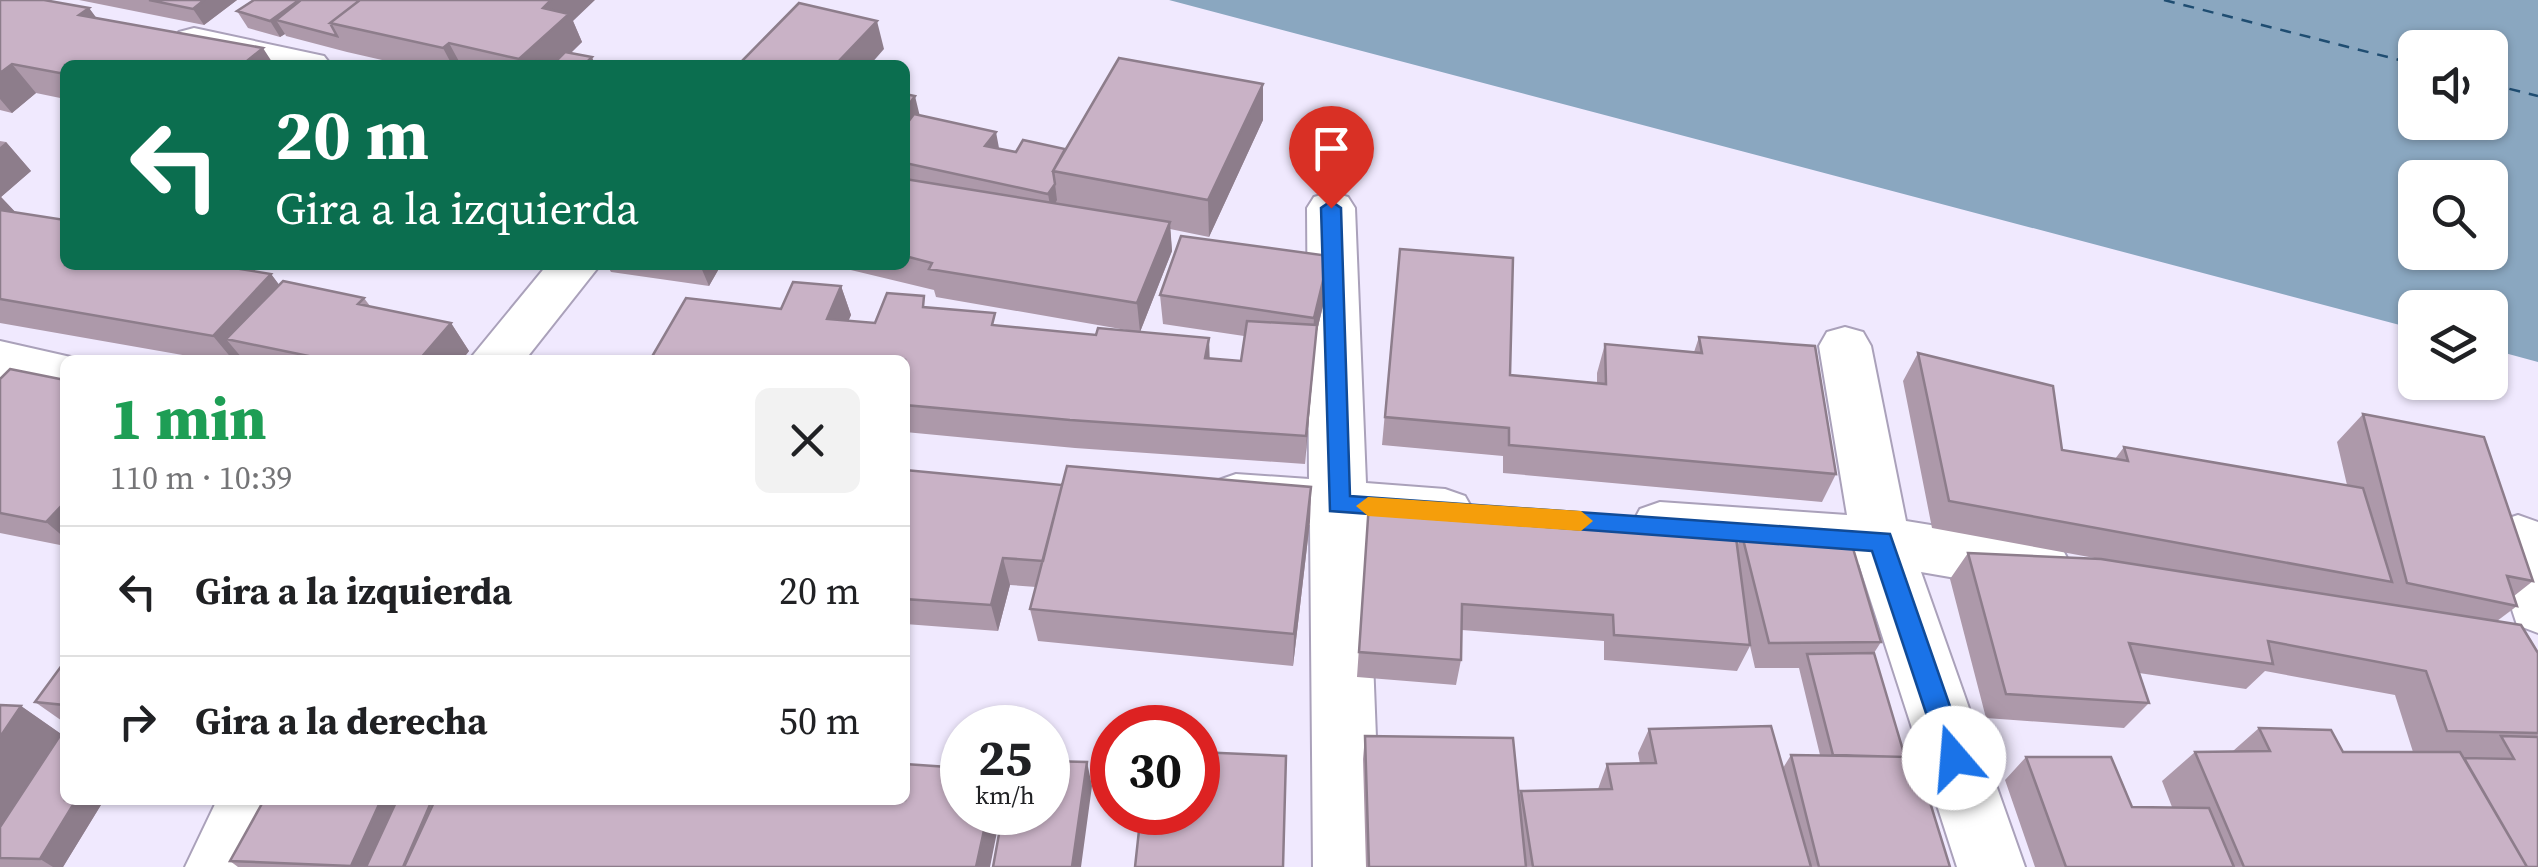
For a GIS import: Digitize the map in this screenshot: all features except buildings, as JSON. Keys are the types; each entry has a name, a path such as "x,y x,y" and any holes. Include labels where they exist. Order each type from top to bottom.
{"street":[{"path":"155,32 287,60"},
{"path":"1331,208 1314,280 1338,504 1347,867"},
{"path":"499,355 572,270"},
{"path":"1845,346 1881,541 1991,867"},
{"path":"0,361 60,372"},
{"path":"1181,493 1494,515"},
{"path":"1610,523 1881,541 2094,576"},
{"path":"2518,539 2525,633"},
{"path":"219,867 250,805"}],"water":[{"path":"1169,0 2538,0 2538,362 2508,354 2508,290 2398,290 2398,325"}],"ferry route":[{"path":"2164,0 2398,60"},
{"path":"2508,88 2538,96"}],"slow traffic":[{"path":"1368,506 1581,521"}],"route":[{"path":"1331,208 1338,504 1881,541 1954,758"}]}
